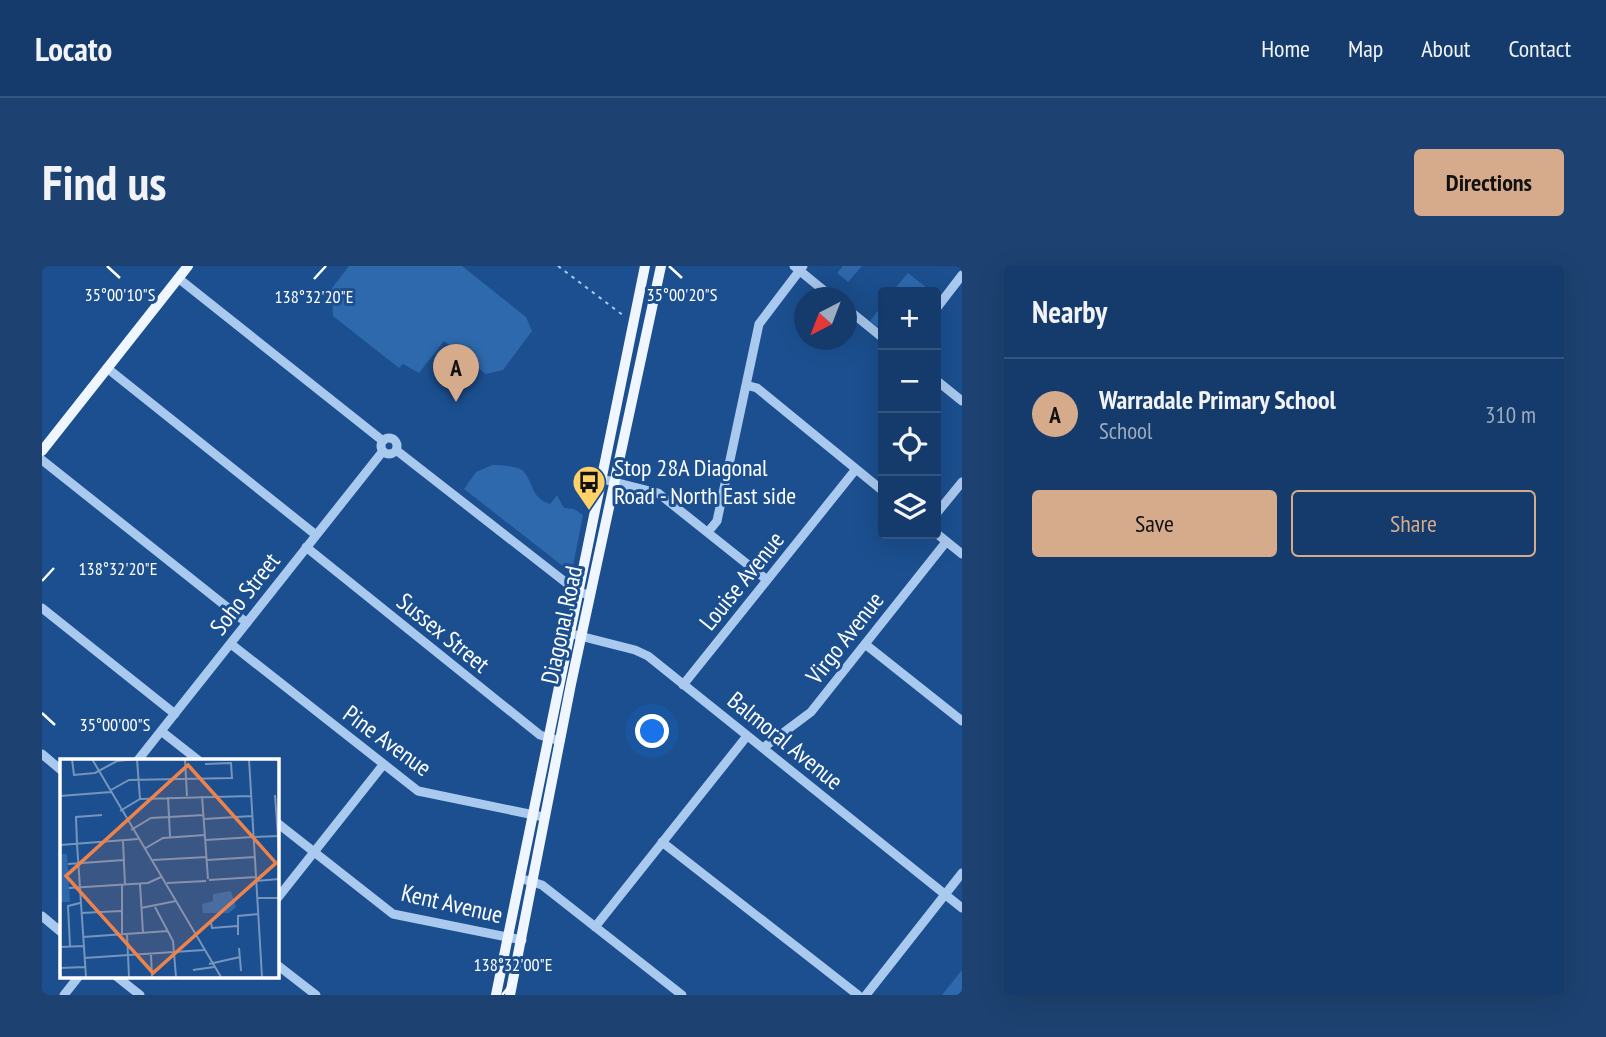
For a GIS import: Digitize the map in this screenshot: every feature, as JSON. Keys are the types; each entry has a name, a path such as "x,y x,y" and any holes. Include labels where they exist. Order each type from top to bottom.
{"main road":[{"path":"42,451 188,266"},
{"name":"Diagonal Road","path":"510,995 545,816 569,634 645,266"},
{"name":"Diagonal Road","path":"496,995 532,814 582,636 661,266"},
{"path":"633,327 647,333"}],"street":[{"path":"708,532 717,521 759,324 799,268 821,287"},
{"path":"941,302 962,275"},
{"path":"178,278 383,441 393,440 396,450 578,592 590,595"},
{"path":"857,317 878,334"},
{"path":"107,369 316,535"},
{"path":"941,384 962,401"},
{"path":"746,385 757,388 878,487"},
{"path":"383,441 383,451 390,454 396,450"},
{"name":"Soho Street","path":"140,759 383,451"},
{"path":"42,460 247,623"},
{"name":"Louise Avenue","path":"683,685 856,469"},
{"path":"601,479 658,493 767,580"},
{"path":"941,508 962,482"},
{"path":"941,537 962,554"},
{"name":"Virgo Avenue","path":"763,748 811,712 946,541"},
{"name":"Sussex Street","path":"306,547 554,740"},
{"path":"42,608 175,714"},
{"name":"Balmoral Avenue","path":"569,634 635,650 763,748 962,908"},
{"name":"Pine Avenue","path":"231,644 418,791 545,816"},
{"path":"865,644 962,721"},
{"path":"161,731 196,759"},
{"path":"595,927 747,736"},
{"path":"42,754 60,768"},
{"path":"278,897 383,765"},
{"name":"Kent Avenue","path":"278,824 393,914 522,940"},
{"path":"662,842 858,995"},
{"path":"866,995 962,873"},
{"path":"520,878 533,882 682,995"},
{"path":"42,916 60,931"},
{"path":"278,966 316,995"},
{"path":"64,995 77,978"},
{"path":"119,978 140,995"}],"path":[{"path":"558,266 633,327"}],"shaded area":[{"path":"349,266 462,266 526,317 532,331 503,370 486,374 444,341 419,373 403,364 399,368 333,316 332,288"},
{"path":"843,266 862,266 848,282 837,273"},
{"path":"908,273 926,287 896,287"},
{"path":"878,311 878,327 870,321"},
{"path":"492,465 522,470 539,498 550,504 557,495 564,508 574,509 583,515 573,566 564,567 464,489 476,472"},
{"path":"962,970 962,995 942,995"}],"place":[{"name":"Warradale Primary School","path":"456,402"},
{"name":"Stop 28A Diagonal Road - North East side","path":"589,512"}]}
